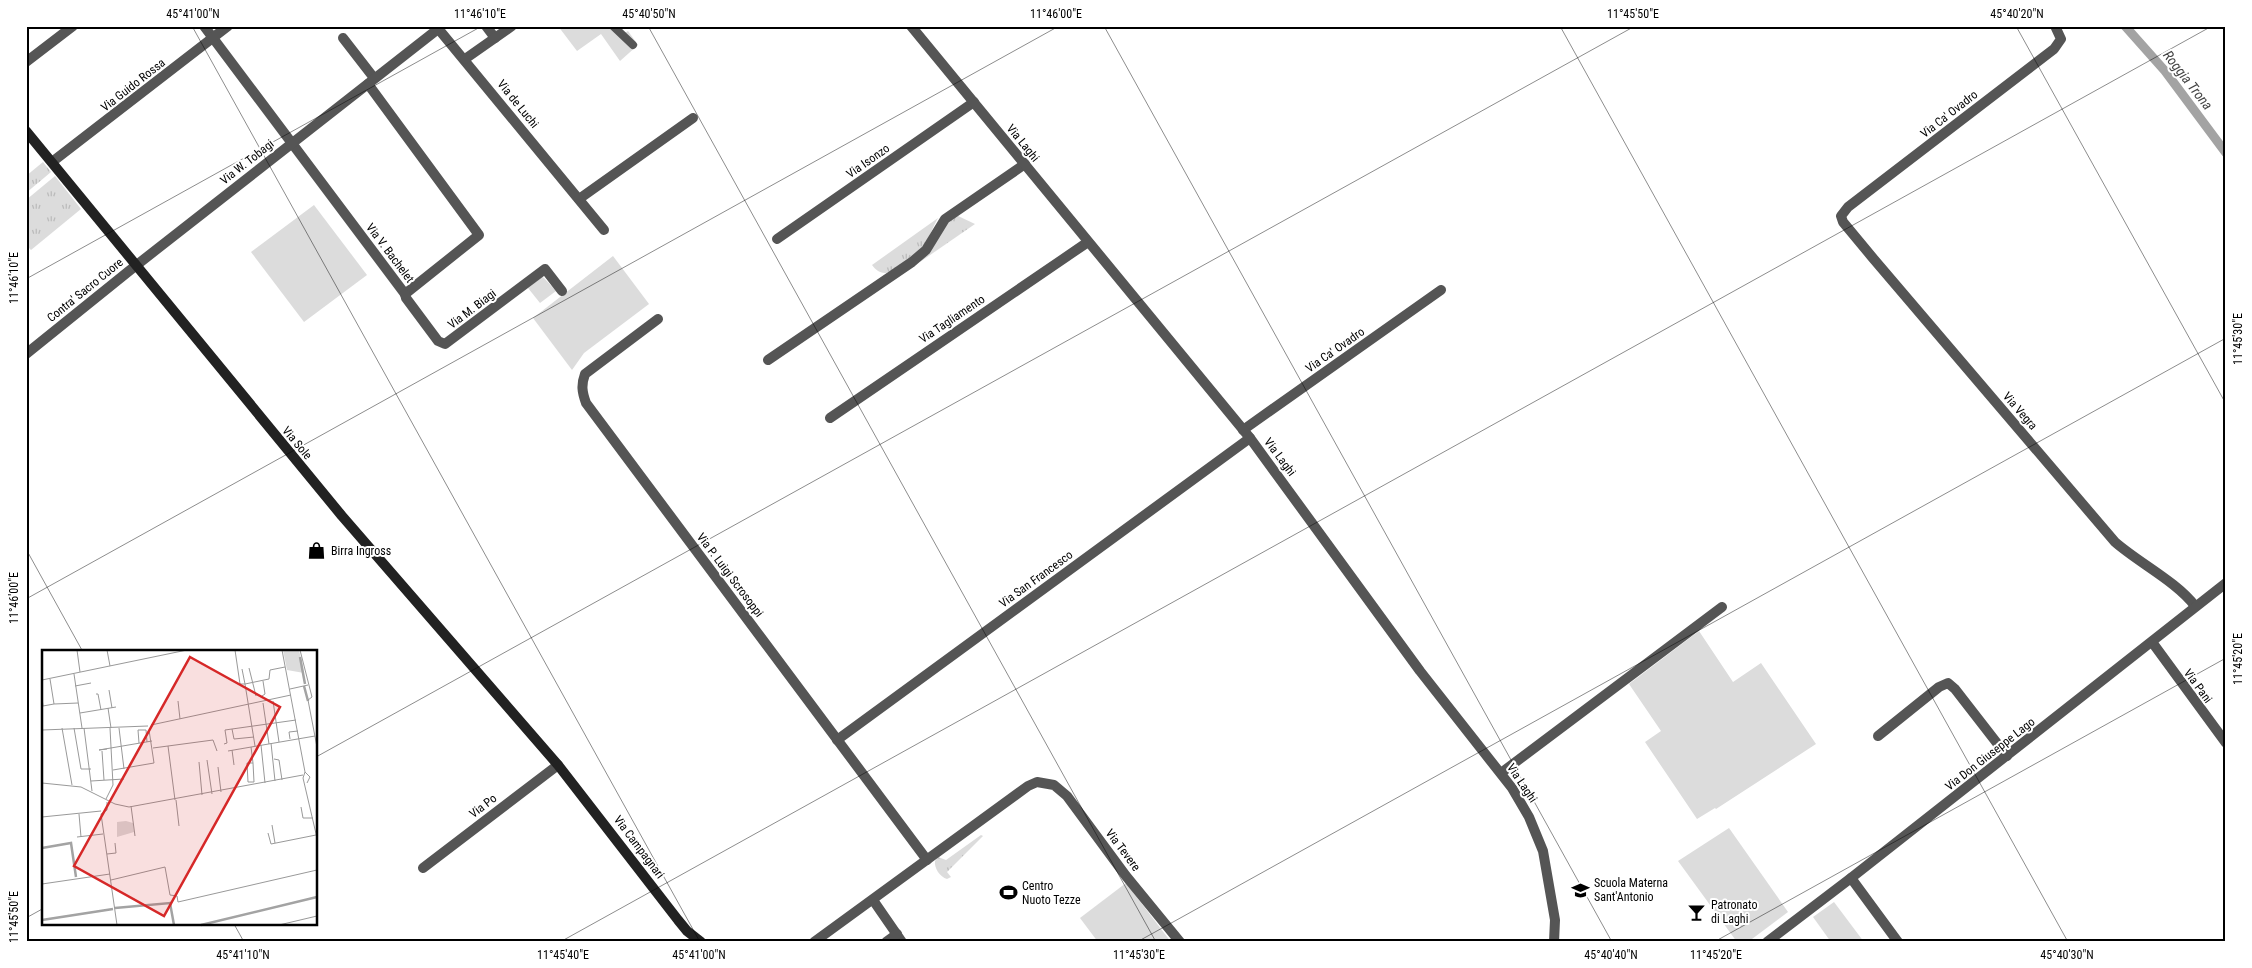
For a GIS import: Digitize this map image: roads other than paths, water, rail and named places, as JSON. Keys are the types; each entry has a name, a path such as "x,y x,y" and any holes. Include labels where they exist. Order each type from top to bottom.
{"main road":[{"name":"Via Sole","path":"26,130 336,508 558,764"},
{"name":"Via Campagnari","path":"558,764 687,931 701,942"}],"street":[{"path":"26,62 73,26"},
{"name":"Via V. Bachelet","path":"204,26 405,294 479,235 371,81"},
{"name":"Via Guido Rossa","path":"52,162 228,26"},
{"path":"486,26 495,38"},
{"path":"465,59 512,26"},
{"path":"613,26 633,45"},
{"name":"Via Laghi","path":"911,26 1246,434 1420,671 1501,773 1529,817 1544,851 1555,920 1554,942"},
{"name":"Via Ca' Ovadro","path":"1841,216 1848,207 2054,48 2061,39 2055,26"},
{"name":"Via de Luchi","path":"437,27 604,230"},
{"name":"Via W. Tobagi","path":"136,265 437,27"},
{"path":"343,38 371,81"},
{"name":"Via Isonzo","path":"777,239 974,102"},
{"path":"578,199 693,118"},
{"path":"768,360 912,262 926,250 945,219 1025,164"},
{"name":"Via Vegra","path":"1841,216 1843,222 1872,257 2115,542 2130,556 2183,593 2195,606"},
{"name":"Via Tagliamento","path":"830,418 1088,242"},
{"name":"Contra' Sacro Cuore","path":"26,354 136,265"},
{"name":"Via M. Biagi","path":"405,294 438,341 446,344 545,269 562,290"},
{"name":"Via Ca' Ovadro","path":"1246,434 1441,290"},
{"name":"Via P. Luigi Scrosoppi","path":"658,319 585,374 582,392 586,403 926,860"},
{"name":"Via San Francesco","path":"837,740 1246,434"},
{"name":"Via Don Giuseppe Lago","path":"1767,942 2226,583"},
{"path":"1501,773 1722,607"},
{"name":"Via Pani","path":"2152,642 2226,743"},
{"path":"1878,736 1939,687 1948,683 1955,689 2007,756"},
{"name":"Via Po","path":"424,868 558,764"},
{"name":"Via Tevere","path":"926,860 1028,786 1041,781 1054,784 1067,796 1126,876 1180,942"},
{"path":"814,942 926,860"},
{"path":"1851,878 1898,942"},
{"path":"873,900 899,938 886,942"}],"waterway":[{"name":"Roggia Trona","path":"2125,26 2165,71 2226,153"}],"place":[{"name":"Birra Ingross","path":"317,551"},
{"name":"Scuola Materna Sant'Antonio","path":"1580,890"},
{"name":"Centro Nuoto Tezze","path":"1008,893"},
{"name":"Patronato di Laghi","path":"1697,912"}]}
